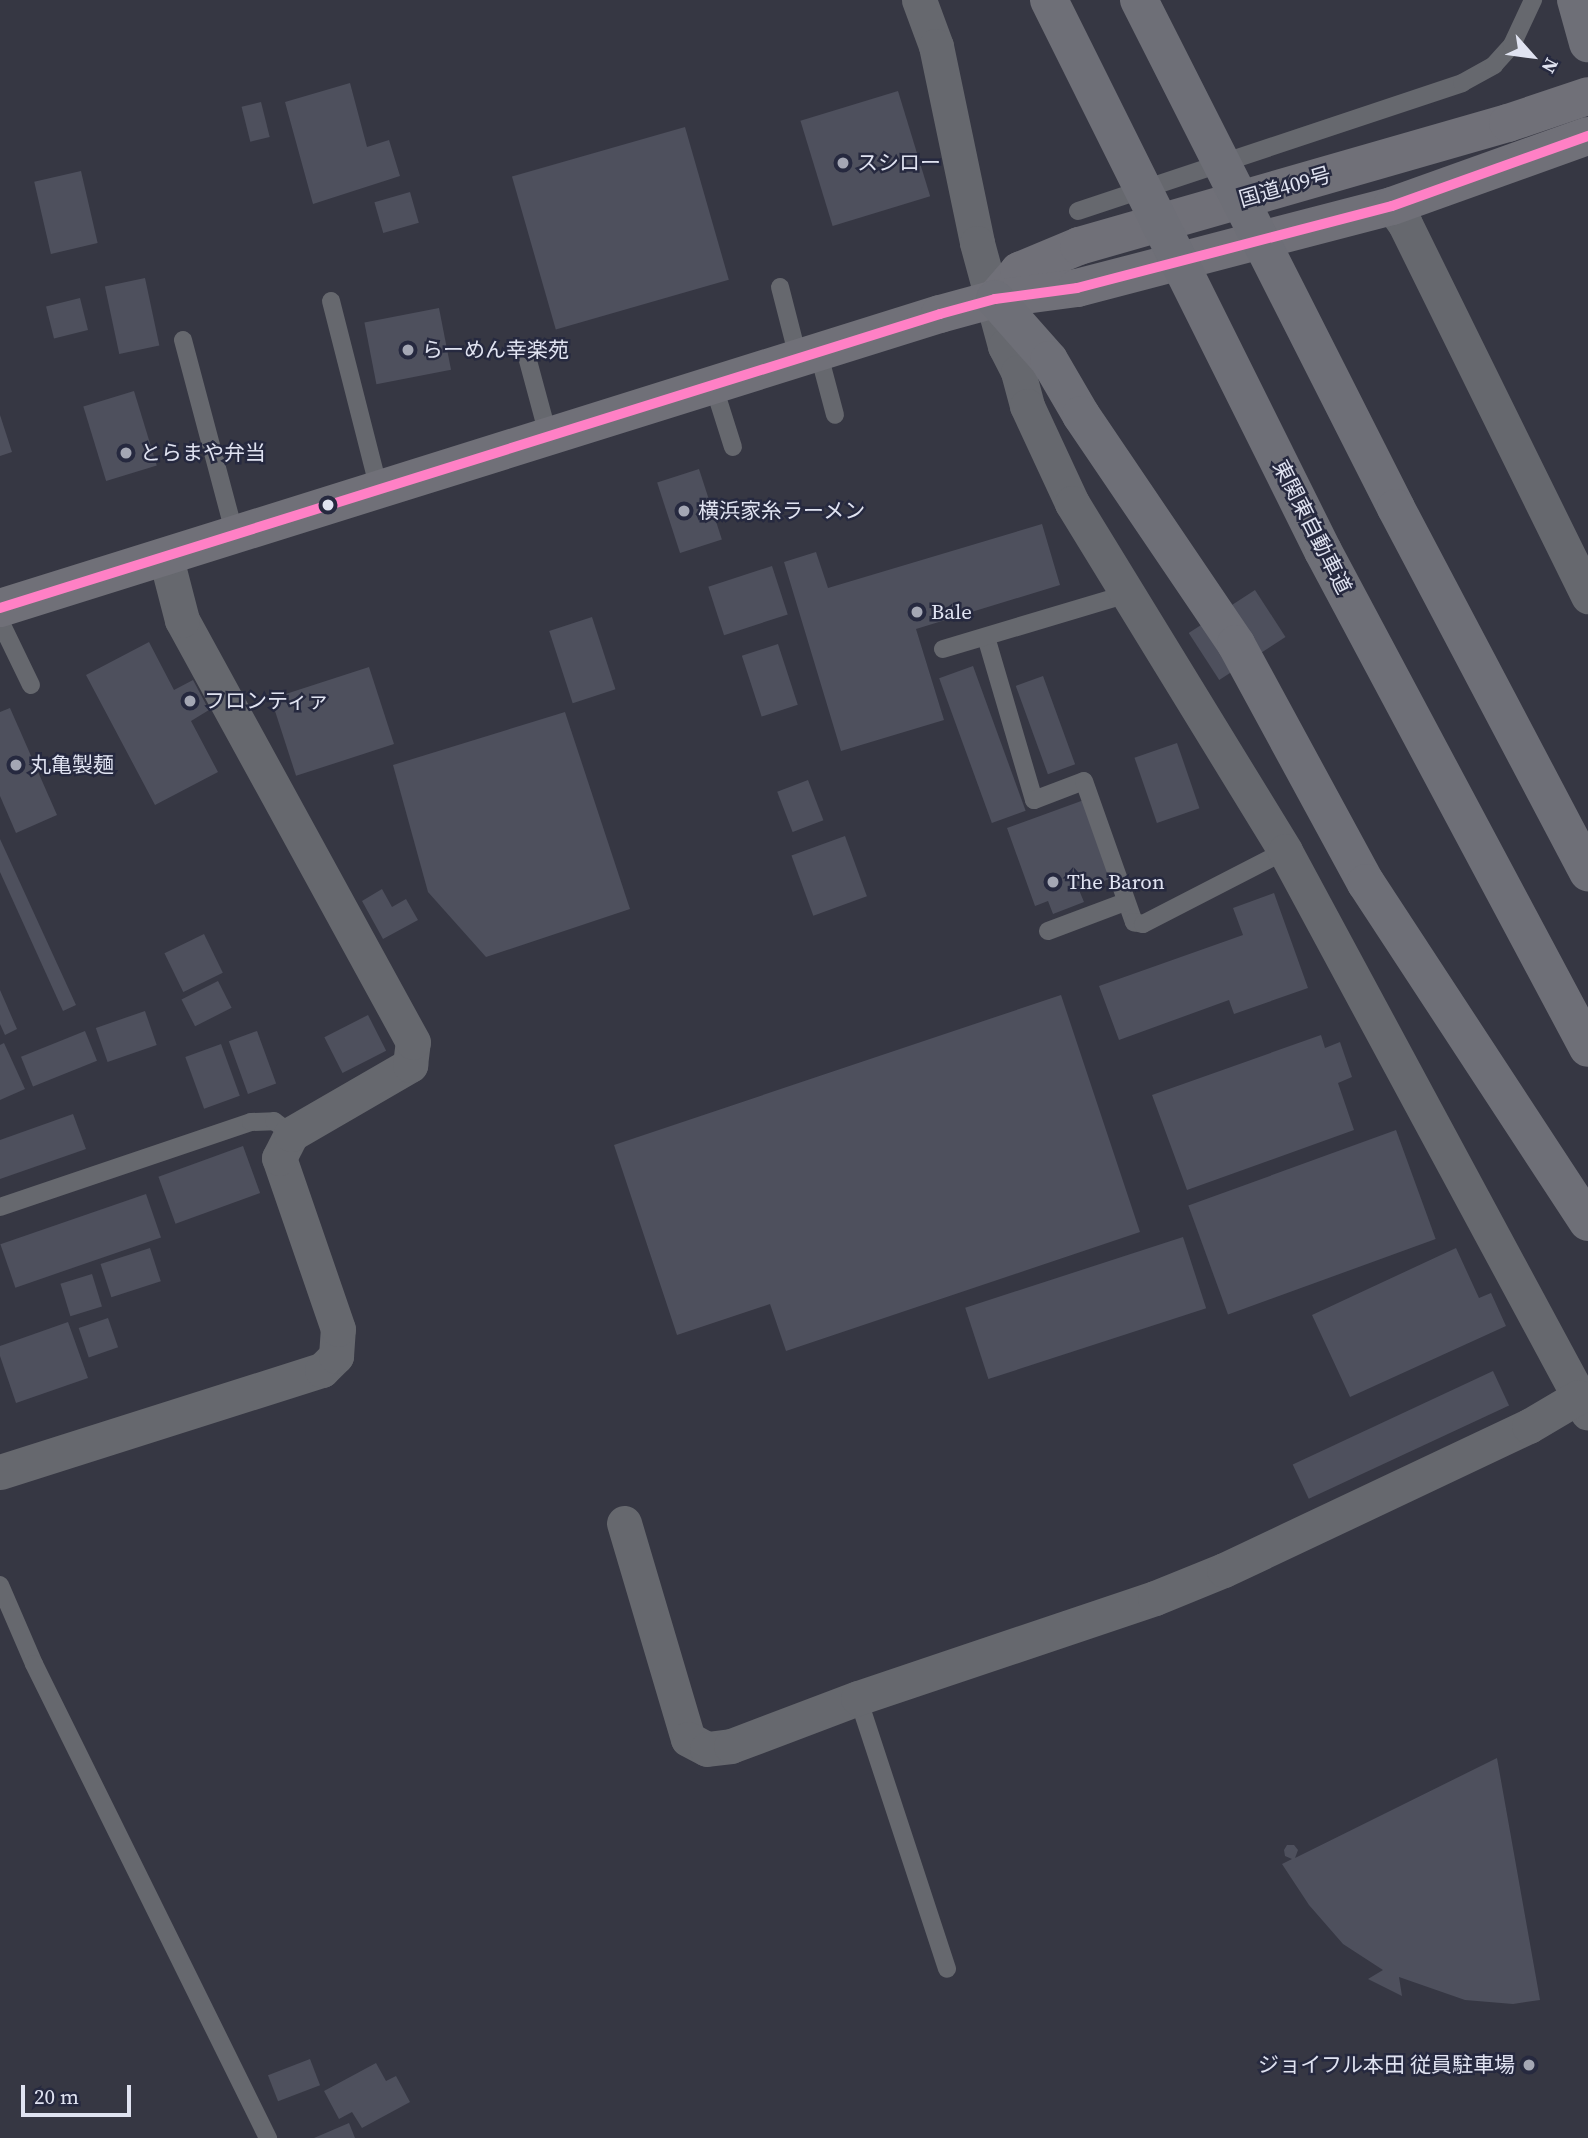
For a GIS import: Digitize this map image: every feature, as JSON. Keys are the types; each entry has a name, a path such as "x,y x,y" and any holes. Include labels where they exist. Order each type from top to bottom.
{"highway":[{"name":"東関東自動車道","path":"1049,0 1115,138 1420,737 1588,1048"},
{"path":"1139,0 1421,556 1588,872"},
{"path":"1157,0 1197,116"},
{"path":"1576,0 1588,43"},
{"name":"国道409号","path":"995,299 1018,271 1079,246 1508,123 1588,96"},
{"path":"0,608 808,354 995,299 1077,288 1392,206 1588,136"},
{"path":"995,299 1049,360 1081,415 1236,644 1366,883 1588,1222"}],"street":[{"path":"624,1523 688,1739 707,1749 731,1746 858,1698 1155,1598 1224,1570 1529,1426 1583,1405 1285,852 1072,503 1027,406 1018,372 1005,346 995,299 978,243 936,46 919,0"},
{"path":"1392,206 1405,224 1588,596"},
{"path":"0,1472 322,1370 336,1356 338,1329 279,1158 291,1134 410,1065 413,1042 181,620 166,558"}],"lane":[{"path":"1078,211 1462,83 1494,65 1512,45 1533,0"},
{"path":"780,287 835,415"},
{"path":"331,301 379,489"},
{"path":"183,340 235,536"},
{"path":"527,357 548,435"},
{"path":"713,384 733,447"},
{"path":"943,649 1127,594"},
{"path":"0,621 31,685"},
{"path":"986,636 1034,800 1084,781 1134,922 1143,924 1285,852"},
{"path":"1048,931 1125,902"},
{"path":"0,1207 251,1122 274,1121 291,1134"},
{"path":"0,1585 34,1664 268,2138"},
{"path":"858,1698 947,1969"}],"building":[{"path":"350,83 367,147 389,140 400,176 313,204 285,102"},
{"path":"898,91 930,196 833,226 800,121"},
{"path":"261,102 270,137 250,142 242,107"},
{"path":"685,127 729,280 556,329 512,177"},
{"path":"81,171 98,243 51,254 34,182"},
{"path":"410,192 419,223 383,233 374,202"},
{"path":"145,278 159,345 119,354 105,287"},
{"path":"80,298 88,330 54,338 46,306"},
{"path":"439,308 451,370 376,384 364,323"},
{"path":"134,391 157,466 106,481 83,406"},
{"path":"0,415 12,452 0,456"},
{"path":"699,469 722,539 680,553 657,483"},
{"path":"1042,524 1060,585 916,629 944,720 841,751 784,562 816,552 828,588"},
{"path":"772,566 788,615 724,635 708,587"},
{"path":"1255,590 1285,637 1219,680 1189,633"},
{"path":"592,617 615,689 573,703 549,631"},
{"path":"149,642 174,690 193,680 209,710 191,721 218,772 155,805 86,675"},
{"path":"778,644 798,705 762,717 742,656"},
{"path":"973,666 1026,811 992,823 939,678"},
{"path":"369,667 394,744 296,776 271,699"},
{"path":"1043,676 1075,764 1048,774 1016,686"},
{"path":"10,708 57,815 16,833 0,796 0,712"},
{"path":"565,712 630,909 486,957 428,892 393,765"},
{"path":"1177,743 1199,808 1157,823 1134,758"},
{"path":"808,780 823,820 793,832 777,792"},
{"path":"1084,800 1112,878 1079,890 1084,902 1053,914 1048,901 1035,906 1007,828"},
{"path":"845,836 867,896 813,916 791,855"},
{"path":"0,839 76,1005 63,1011 0,872"},
{"path":"382,889 392,907 406,899 418,920 383,939 362,901"},
{"path":"1274,893 1308,988 1234,1014 1229,1000 1119,1040 1099,986 1243,935 1233,908"},
{"path":"204,934 223,973 183,992 164,953"},
{"path":"218,981 232,1008 195,1026 181,1000"},
{"path":"0,990 17,1029 5,1035 0,1024"},
{"path":"1061,995 1140,1232 786,1351 770,1304 677,1335 614,1145"},
{"path":"145,1011 157,1045 108,1062 96,1028"},
{"path":"368,1015 386,1051 343,1073 324,1037"},
{"path":"85,1031 97,1061 33,1087 21,1057"},
{"path":"257,1031 276,1084 248,1094 229,1041"},
{"path":"1321,1035 1325,1048 1340,1042 1352,1077 1338,1083 1354,1130 1187,1190 1152,1095"},
{"path":"4,1043 25,1089 0,1100 0,1045"},
{"path":"221,1044 240,1096 204,1109 185,1057"},
{"path":"73,1114 86,1149 0,1179 0,1140"},
{"path":"1396,1130 1436,1239 1228,1315 1188,1206"},
{"path":"243,1146 260,1193 176,1224 158,1177"},
{"path":"146,1194 161,1237 15,1288 0,1244"},
{"path":"1183,1237 1206,1308 988,1379 965,1308"},
{"path":"150,1248 161,1281 111,1297 101,1264"},
{"path":"1456,1248 1479,1298 1491,1293 1506,1326 1350,1397 1312,1315"},
{"path":"92,1274 102,1307 70,1316 60,1284"},
{"path":"108,1318 118,1347 89,1357 79,1328"},
{"path":"68,1322 88,1378 16,1403 0,1356 0,1346"},
{"path":"1493,1371 1509,1405 1309,1499 1293,1464"},
{"path":"1497,1758 1540,2000 1513,2004 1465,2000 1399,1977 1402,1996 1368,1979 1383,1970 1343,1944 1309,1905 1282,1864 1292,1859 1285,1856 1284,1850 1287,1845 1294,1845 1298,1850 1295,1858"},
{"path":"310,2059 320,2085 278,2101 268,2075"},
{"path":"376,2063 386,2081 396,2076 410,2102 362,2128 352,2112 339,2119 324,2091"},
{"path":"349,2123 355,2138 314,2138"}],"transit line":[{"path":"0,608 940,314 995,299 1077,288 1392,206 1588,136"}],"place":[{"name":"スシロー","path":"843,163"},
{"name":"らーめん幸楽苑","path":"408,350"},
{"name":"とらまや弁当","path":"126,453"},
{"name":"横浜家糸ラーメン","path":"684,511"},
{"name":"Bale","path":"917,612"},
{"name":"フロンティァ","path":"190,701"},
{"name":"丸亀製麺","path":"16,765"},
{"name":"The Baron","path":"1053,882"},
{"name":"ジョイフル本田 従員駐車場","path":"1529,2065"}]}
